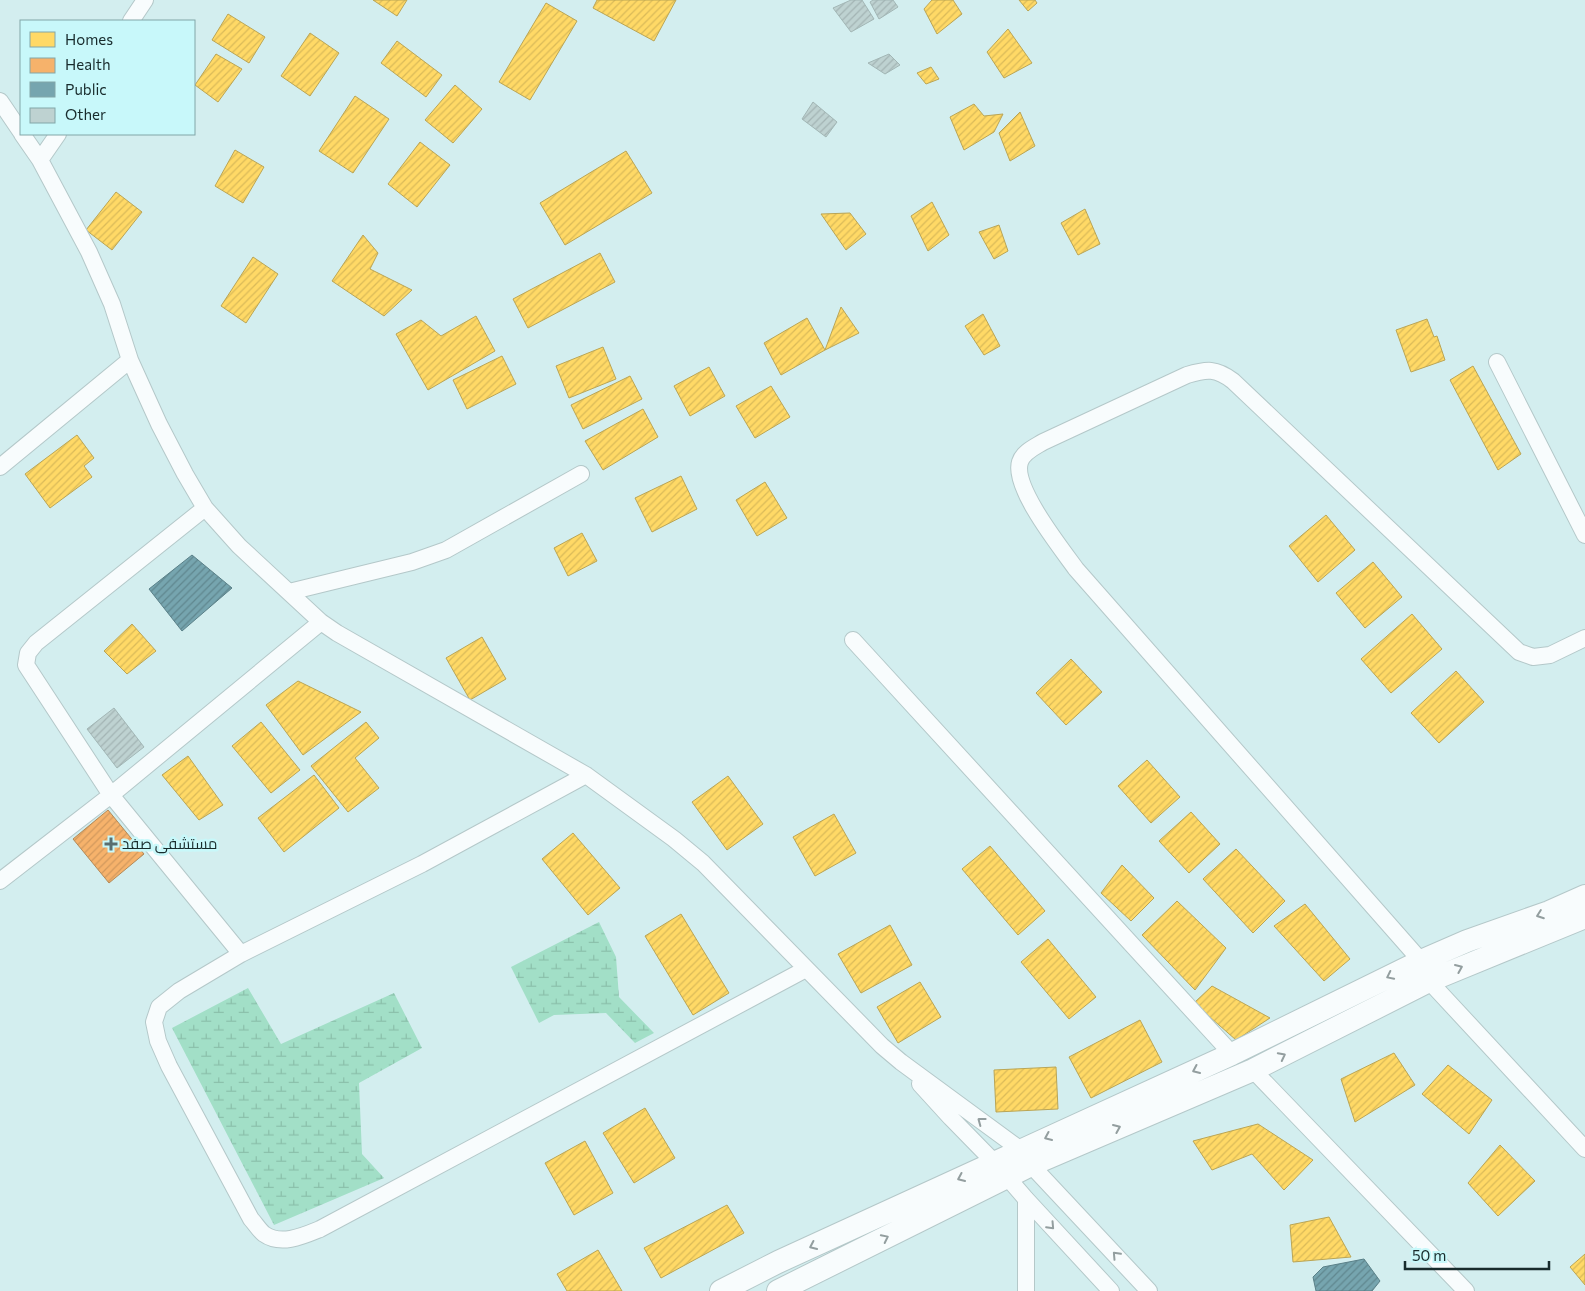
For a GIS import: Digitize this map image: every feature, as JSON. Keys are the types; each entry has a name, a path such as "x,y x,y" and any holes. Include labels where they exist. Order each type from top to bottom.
{"main road":[{"path":"1026,1157 1253,1070 1425,971 1467,941 1549,912 1585,896"},
{"path":"792,1288 1001,1170 1232,1054 1425,971 1585,917"},
{"path":"721,1291 778,1262 1001,1170"}],"street":[{"path":"132,20 145,0"},
{"path":"1,106 20,130"},
{"path":"23,135 40,160 90,252 112,304 130,360 159,424 185,474 205,508 240,546 321,622 345,638 586,775 674,838 703,863 882,1046 900,1062 1026,1157 1149,1291"},
{"path":"40,160 57,135"},
{"path":"0,467 130,360"},
{"path":"1497,362 1585,535"},
{"path":"1585,638 1550,655 1533,658 1519,652 1233,381 1221,372 1204,370 1187,375 1043,442 1028,451 1020,461 1019,478 1026,494 1076,569 1425,971 1585,1149"},
{"path":"289,592 412,562 446,550 582,474"},
{"path":"205,508 36,643 28,653 26,665 111,795 241,954"},
{"path":"0,882 111,795 321,622"},
{"path":"853,640 1232,1054"},
{"path":"586,775 422,864 241,954 179,990 159,1007 154,1022 158,1041 169,1066 251,1218 263,1234 279,1240 299,1237 320,1229 806,969"},
{"path":"900,1062 1111,1291"},
{"path":"1253,1070 1466,1291"},
{"path":"1026,1199 1026,1291"},
{"path":"778,1262 792,1288"}],"green space":[{"path":"599,922 616,957 619,997 654,1033 635,1043 606,1013 554,1015 539,1023 511,967"},
{"path":"248,988 281,1044 394,993 422,1048 359,1083 362,1154 384,1178 274,1225 172,1028"}],"building: Homes":[{"path":"373,0 407,0 397,16"},
{"path":"597,0 676,0 654,41 593,8"},
{"path":"932,0 953,0 962,14 937,34 924,9"},
{"path":"1019,0 1035,0 1037,3 1028,11"},
{"path":"546,3 577,21 530,100 499,82"},
{"path":"228,14 265,37 249,63 212,40"},
{"path":"1008,29 1032,63 1004,78 987,52"},
{"path":"310,33 339,53 310,96 281,76"},
{"path":"397,41 442,75 426,97 381,63"},
{"path":"216,54 242,69 218,102 195,85"},
{"path":"931,67 939,79 926,84 917,73"},
{"path":"455,85 482,109 453,143 425,120"},
{"path":"355,96 389,119 353,173 319,151"},
{"path":"974,104 984,116 1003,114 994,132 964,150 950,117"},
{"path":"1020,112 1035,146 1010,161 999,133"},
{"path":"420,142 450,165 417,207 388,184"},
{"path":"235,150 264,167 243,203 215,186"},
{"path":"626,151 652,193 565,245 540,203"},
{"path":"116,192 142,212 112,250 86,230"},
{"path":"932,202 949,235 928,251 911,216"},
{"path":"1085,209 1100,244 1078,255 1061,223"},
{"path":"850,213 866,234 846,250 821,214"},
{"path":"999,225 1008,251 994,259 979,232"},
{"path":"363,235 378,253 370,269 412,290 384,316 332,281"},
{"path":"600,253 615,282 528,328 513,299"},
{"path":"253,257 278,274 246,323 221,306"},
{"path":"841,307 859,333 825,350"},
{"path":"983,314 1000,346 984,355 965,326"},
{"path":"476,316 495,351 428,390 396,334 421,320 441,336"},
{"path":"807,318 825,350 781,375 764,343"},
{"path":"1427,319 1434,337 1437,336 1445,360 1411,372 1396,330"},
{"path":"603,347 616,379 569,398 556,366"},
{"path":"502,356 516,384 467,409 453,380"},
{"path":"1473,366 1521,454 1498,470 1450,380"},
{"path":"709,367 725,396 690,416 674,386"},
{"path":"630,376 642,399 583,429 571,405"},
{"path":"771,386 790,417 755,438 736,406"},
{"path":"643,409 658,437 603,470 585,441"},
{"path":"77,435 94,458 84,466 92,477 50,508 25,474"},
{"path":"681,476 697,509 652,532 635,498"},
{"path":"765,482 787,518 757,536 736,500"},
{"path":"1326,515 1355,550 1318,582 1289,546"},
{"path":"582,533 597,561 568,576 554,548"},
{"path":"1373,562 1402,597 1365,628 1336,593"},
{"path":"1412,614 1442,649 1391,693 1361,659"},
{"path":"132,624 156,651 127,674 104,651"},
{"path":"482,637 506,679 470,700 446,658"},
{"path":"1071,659 1102,692 1066,725 1036,693"},
{"path":"1456,671 1484,702 1439,743 1411,713"},
{"path":"298,681 361,712 303,755 266,705"},
{"path":"261,722 300,770 271,793 232,746"},
{"path":"366,722 379,738 355,758 379,788 348,812 311,766"},
{"path":"188,756 223,805 199,820 162,775"},
{"path":"1147,760 1180,797 1151,823 1118,786"},
{"path":"314,775 339,808 284,852 258,818"},
{"path":"728,776 763,824 727,850 692,802"},
{"path":"1191,812 1220,844 1189,873 1159,841"},
{"path":"834,814 856,853 815,876 793,837"},
{"path":"573,833 620,888 588,915 542,859"},
{"path":"990,846 1045,911 1018,935 962,869"},
{"path":"1236,849 1285,901 1253,933 1203,879"},
{"path":"1122,865 1154,898 1131,921 1101,893"},
{"path":"1177,901 1226,948 1195,990 1142,935"},
{"path":"1305,904 1350,959 1324,981 1274,926"},
{"path":"681,914 729,993 693,1015 645,936"},
{"path":"890,925 912,965 861,993 838,954"},
{"path":"1048,939 1096,997 1069,1019 1021,962"},
{"path":"920,982 941,1017 898,1043 877,1007"},
{"path":"1212,986 1270,1018 1236,1040 1194,1003"},
{"path":"1140,1020 1162,1062 1091,1098 1069,1057"},
{"path":"1394,1053 1415,1085 1355,1122 1341,1079"},
{"path":"1448,1065 1492,1100 1469,1134 1422,1094"},
{"path":"1056,1067 1058,1109 996,1112 994,1070"},
{"path":"645,1108 675,1158 634,1183 603,1133"},
{"path":"1258,1124 1313,1160 1284,1190 1252,1154 1212,1170 1193,1141"},
{"path":"585,1141 613,1193 574,1215 545,1163"},
{"path":"1500,1145 1535,1181 1498,1216 1468,1183"},
{"path":"727,1205 744,1233 661,1278 644,1248"},
{"path":"1329,1217 1351,1257 1293,1262 1290,1225"},
{"path":"598,1250 622,1291 567,1291 557,1274"},
{"path":"1585,1254 1585,1285 1570,1267"}],"building: Health":[{"path":"108,810 144,854 109,883 73,839"}],"building: Public":[{"path":"192,555 232,588 182,631 149,589"},
{"path":"1364,1259 1380,1281 1372,1291 1316,1291 1313,1277 1323,1267"}],"building: Other":[{"path":"851,0 862,0 874,19 851,32 833,8"},
{"path":"873,0 893,0 898,7 879,19 870,2"},
{"path":"889,54 900,65 885,74 868,63"},
{"path":"813,102 837,122 826,137 802,119"},
{"path":"114,708 144,747 117,768 87,729"}],"place":[{"name":"مستشفى صفد","path":"111,844"}]}
